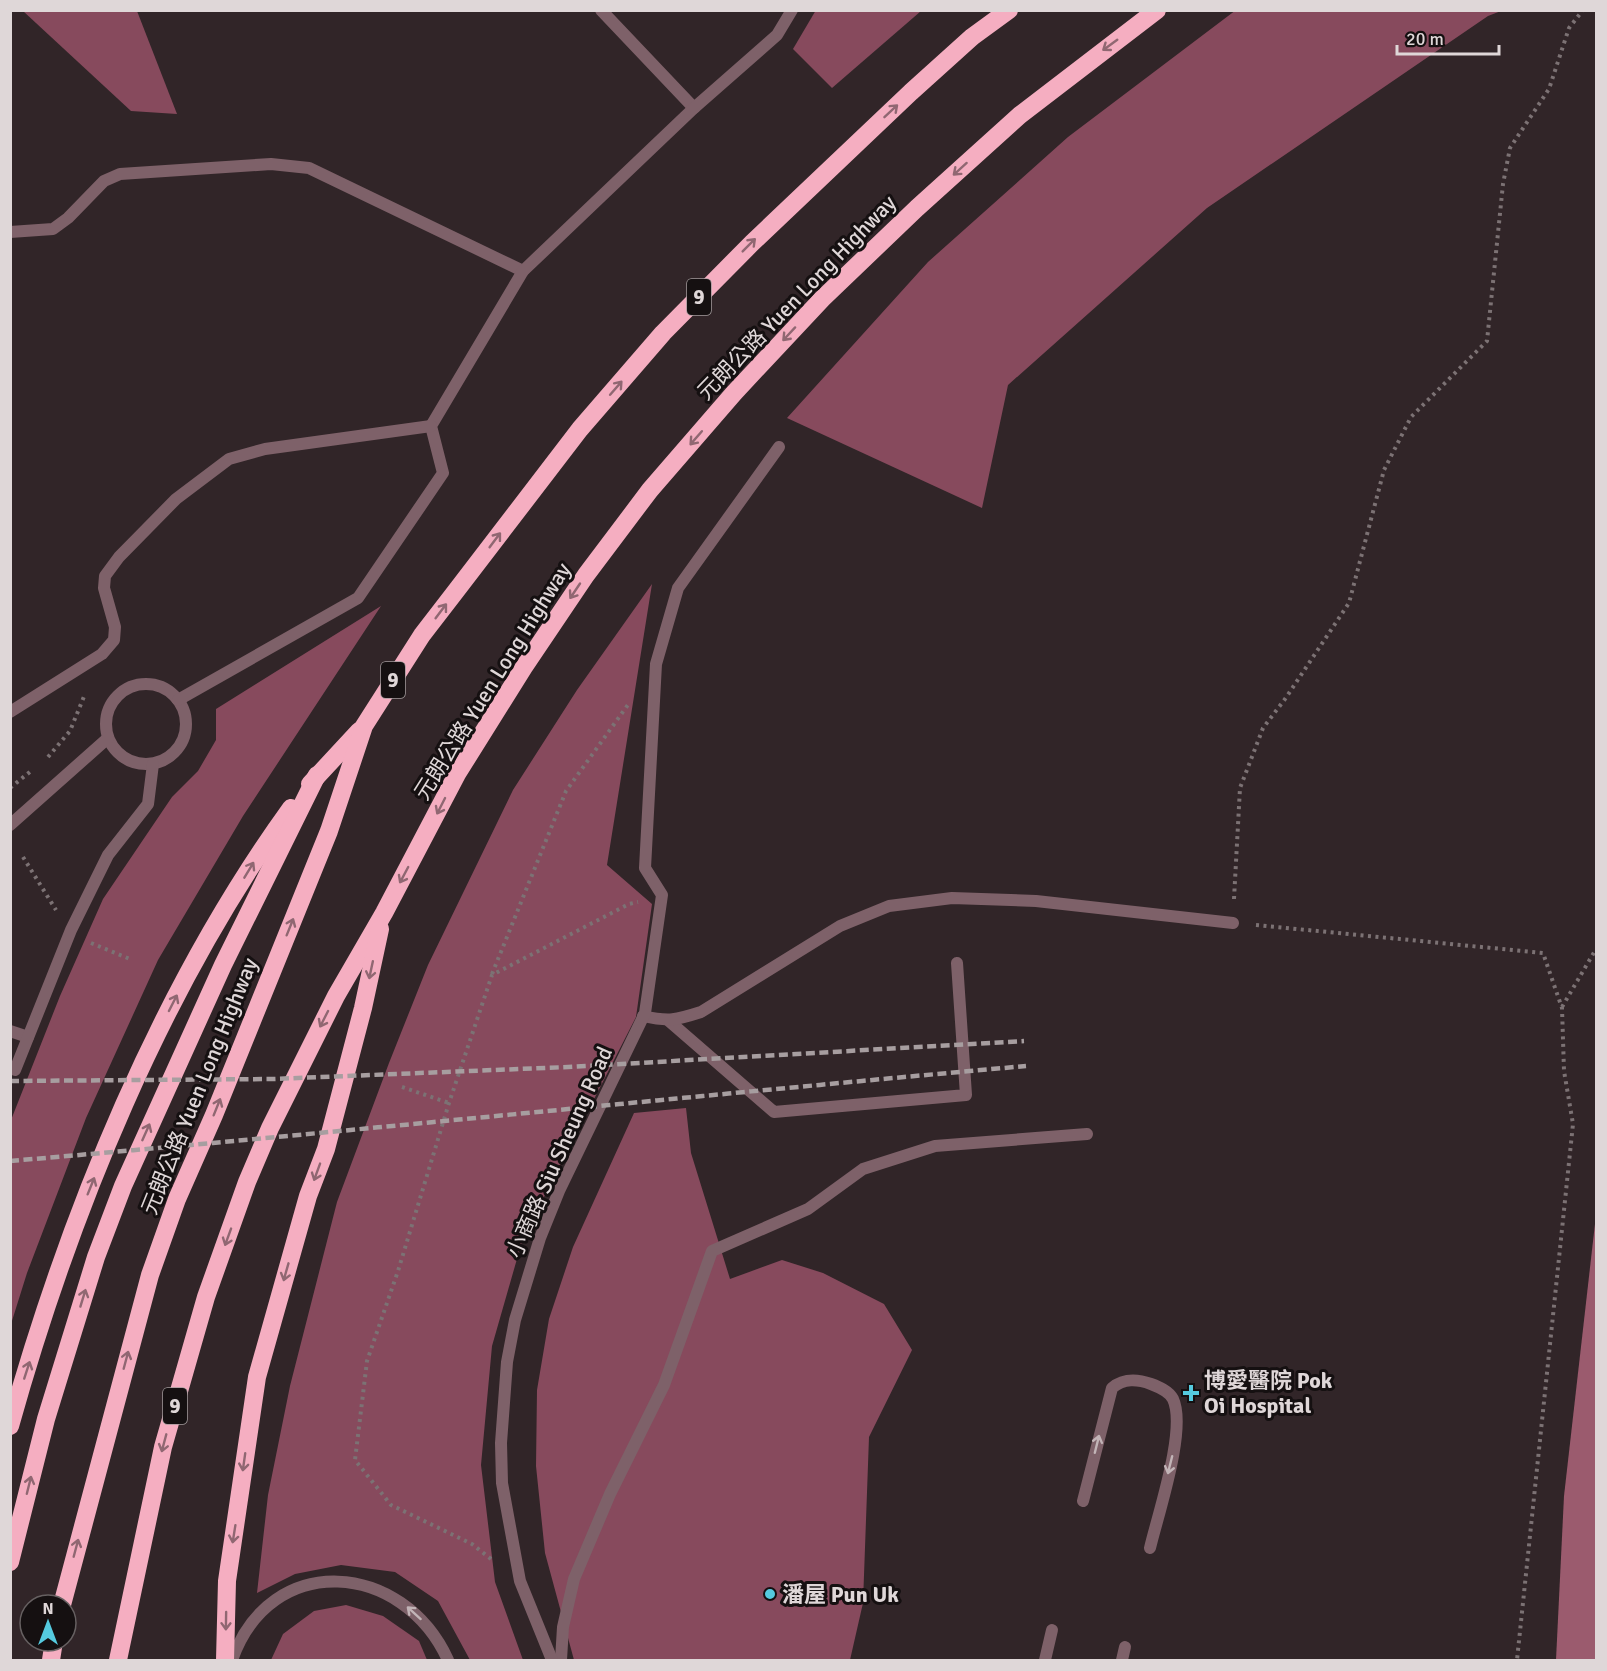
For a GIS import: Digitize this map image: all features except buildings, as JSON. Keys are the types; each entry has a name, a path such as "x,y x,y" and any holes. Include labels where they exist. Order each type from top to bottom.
{"highway":[{"name":"元朗公路 Yuen Long Highway","path":"65,1593 150,1275 177,1199 329,831 364,726 423,635 459,586 580,429 663,333 752,243 911,92 972,37 1009,10"},
{"name":"元朗公路 Yuen Long Highway","path":"118,1660 163,1447 206,1297 270,1128 336,996 384,913 457,774 524,667 586,575 658,481 734,393 822,298 916,208 1020,115 1157,10"},
{"path":"10,1426 78,1220 110,1139 154,1042 198,956 258,855 317,775 364,726"},
{"path":"10,1562 46,1419 96,1257 123,1186 223,965 317,775"},
{"path":"225,1660 226,1581 257,1377 308,1196 328,1138 363,1008 384,913"}],"street":[{"path":"601,10 694,108"},
{"path":"178,700 357,598 443,473 431,426 523,271 694,108 777,35 792,10"},
{"path":"10,232 53,229 68,218 104,181 120,174 271,164 290,165 309,168 523,271"},
{"path":"10,712 102,654 114,640 116,627 104,588 105,576 119,557 176,499 229,459 265,449 431,426"},
{"path":"662,895 645,868 656,664 678,588 779,447"},
{"path":"158,685 169,691 185,712 187,726 184,739 177,751 166,760 153,764 138,764 125,759 114,750 108,738 105,725 106,713 112,701 132,686 158,685"},
{"path":"10,825 108,738"},
{"path":"15,1070 71,930 108,855 148,804 153,764"},
{"name":"小商路 Siu Sheung Road","path":"552,1660 520,1581 502,1483 501,1443 507,1362 515,1320 536,1248 559,1191 644,1014 662,895"},
{"path":"669,1021 701,1012 840,926 889,906 952,898 1036,900 1233,922"},
{"path":"644,1014 669,1021 774,1112 966,1095 957,963"},
{"path":"10,1031 28,1037"},
{"path":"561,1660 563,1627 574,1579 610,1494 664,1385 712,1251 808,1209 863,1169 935,1146 1087,1134"},
{"path":"1083,1501 1112,1388 1122,1381 1133,1380 1159,1386 1173,1400 1178,1430 1150,1548"},
{"path":"232,1660 246,1630 280,1596 308,1585 346,1582 364,1585 383,1592 414,1612 437,1639 447,1660"},
{"path":"1045,1660 1052,1630"},
{"path":"1122,1660 1125,1647"}],"path":[{"path":"1517,1660 1573,1124 1564,1071 1562,1008 1543,953 1233,922 1240,788 1263,728 1349,603 1384,470 1411,417 1487,341 1503,184 1510,148 1549,89 1569,28 1582,10"},
{"path":"47,758 70,731 102,654"},
{"path":"520,1581 472,1544 390,1505 355,1460 367,1361 492,975 566,791 656,664"},
{"path":"10,788 32,770"},
{"path":"23,856 54,906"},
{"path":"492,975 629,904 662,895"},
{"path":"85,940 130,959"},
{"path":"1562,1008 1596,949"},
{"path":"402,1087 449,1103"}],"shaded area":[{"path":"816,10 921,11 832,88 793,49"},
{"path":"1236,10 1501,11 1488,16 1207,208 1008,385 982,508 787,418 928,262 1068,137"},
{"path":"23,11 137,11 177,114 131,111"},
{"path":"652,584 607,865 652,904 636,1017 523,1238 492,1346 481,1465 495,1582 523,1660 470,1660 438,1601 395,1572 341,1565 295,1574 257,1593 268,1495 290,1386 337,1202 428,965 513,790 577,690"},
{"path":"381,606 243,816 158,960 86,1118 27,1273 11,1324 11,1120 60,996 103,899 172,797 198,771 216,740 216,709"},
{"path":"686,1108 691,1153 730,1279 782,1260 823,1273 884,1304 912,1350 869,1437 863,1603 850,1660 574,1660 545,1553 536,1466 537,1390 549,1319 573,1247 634,1113"},
{"path":"1596,1215 1596,1660 1556,1660 1564,1496"},
{"path":"346,1605 383,1616 419,1641 427,1660 271,1660 283,1634 314,1611"}],"railway":[{"path":"10,1081 273,1079 568,1067 1024,1041"},
{"path":"10,1161 1026,1066"}],"place":[{"name":"博愛醫院 Pok Oi Hospital","path":"1191,1393"},
{"name":"潘屋 Pun Uk","path":"770,1594"}]}
